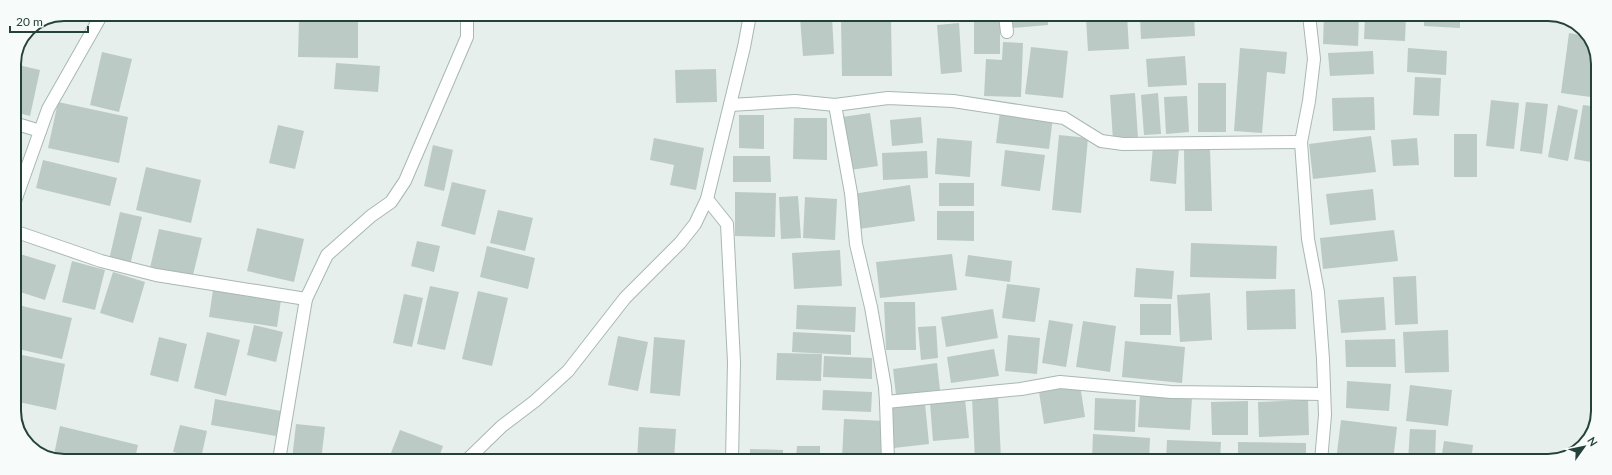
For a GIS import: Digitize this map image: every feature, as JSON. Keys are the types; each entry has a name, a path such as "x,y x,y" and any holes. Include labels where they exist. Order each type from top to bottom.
{"street":[{"path":"21,184 48,109 98,21"},
{"path":"280,454 306,299 327,255 371,216 391,202 405,181 467,37 466,21"},
{"path":"473,454 502,426 535,401 568,371 625,298 680,243 695,224 708,198 749,21"},
{"path":"1006,21 1007,32"},
{"path":"1310,21 1314,59 1309,101 1301,142 1308,239 1318,292 1324,394 1321,454"},
{"path":"730,105 795,101 835,105 888,98 953,101 1064,118 1101,141 1123,144 1301,142"},
{"path":"835,105 851,193 856,244 885,387 888,454"},
{"path":"21,125 40,131"},
{"path":"708,198 727,224 734,362 732,454"},
{"path":"21,233 101,261 156,275 306,299"},
{"path":"886,402 1021,389 1060,382 1171,392 1324,394"}],"building":[{"path":"299,21 358,21 358,58 298,57"},
{"path":"800,21 832,21 834,54 803,56"},
{"path":"841,21 891,21 892,76 842,76"},
{"path":"974,21 1000,21 1000,54 974,54"},
{"path":"1011,21 1048,21 1048,25 1012,28"},
{"path":"1086,21 1127,21 1129,49 1088,51"},
{"path":"1140,21 1194,21 1195,36 1141,39"},
{"path":"1324,21 1359,21 1358,46 1323,44"},
{"path":"1365,21 1406,21 1405,41 1364,39"},
{"path":"1424,21 1460,21 1460,28 1424,26"},
{"path":"959,23 962,72 941,74 937,25"},
{"path":"1569,33 1579,35 1589,50 1591,61 1591,97 1561,93"},
{"path":"1003,42 1023,43 1021,97 984,96 986,59 1002,60"},
{"path":"1031,47 1068,51 1063,98 1025,94"},
{"path":"1240,48 1287,52 1285,74 1267,72 1262,133 1234,131"},
{"path":"1408,48 1447,51 1446,75 1407,72"},
{"path":"1373,51 1374,74 1330,76 1328,53"},
{"path":"102,52 132,59 119,112 90,105"},
{"path":"1185,56 1187,85 1148,87 1146,59"},
{"path":"336,63 380,66 378,92 334,89"},
{"path":"21,66 40,70 30,116 21,114"},
{"path":"716,69 717,102 676,103 675,70"},
{"path":"1415,77 1441,78 1439,116 1413,115"},
{"path":"1198,83 1226,83 1226,132 1198,132"},
{"path":"1135,93 1138,138 1113,140 1110,95"},
{"path":"1158,93 1161,134 1144,135 1141,95"},
{"path":"1187,96 1189,132 1166,134 1164,97"},
{"path":"1374,97 1375,130 1333,131 1332,98"},
{"path":"1491,100 1519,103 1514,149 1486,146"},
{"path":"58,102 128,117 119,163 48,148"},
{"path":"1526,102 1548,104 1542,154 1520,151"},
{"path":"1558,105 1578,110 1568,161 1548,157"},
{"path":"1583,105 1591,106 1591,162 1574,159"},
{"path":"1000,111 1053,117 1049,149 996,143"},
{"path":"870,113 878,166 850,170 842,117"},
{"path":"739,115 764,115 764,149 739,148"},
{"path":"921,117 923,143 892,146 890,120"},
{"path":"794,118 827,118 827,160 793,159"},
{"path":"278,125 304,131 295,169 269,163"},
{"path":"1454,134 1477,134 1477,177 1454,177"},
{"path":"1059,135 1088,138 1081,213 1052,210"},
{"path":"1371,136 1376,172 1313,179 1309,144"},
{"path":"654,138 704,148 696,190 670,185 674,165 650,160"},
{"path":"937,138 972,141 970,177 935,174"},
{"path":"1417,138 1419,165 1393,166 1391,140"},
{"path":"433,145 453,150 444,191 424,186"},
{"path":"1153,146 1179,148 1176,184 1150,181"},
{"path":"1210,149 1212,211 1185,211 1184,150"},
{"path":"1005,150 1045,155 1040,191 1001,186"},
{"path":"927,151 928,178 883,180 882,153"},
{"path":"733,156 770,156 771,182 733,182"},
{"path":"43,160 117,178 110,206 36,188"},
{"path":"146,167 201,180 191,223 136,210"},
{"path":"452,182 486,190 475,235 441,226"},
{"path":"939,183 974,183 974,206 939,206"},
{"path":"910,185 915,221 859,229 853,194"},
{"path":"1373,189 1376,220 1330,225 1326,194"},
{"path":"735,192 776,193 775,237 735,236"},
{"path":"798,196 801,238 781,239 779,197"},
{"path":"805,197 837,199 835,240 803,238"},
{"path":"498,210 533,218 525,251 490,243"},
{"path":"937,211 974,211 974,241 937,240"},
{"path":"120,212 142,217 130,265 109,260"},
{"path":"257,228 304,239 294,282 247,271"},
{"path":"159,229 202,238 192,279 150,268"},
{"path":"1394,230 1398,261 1323,269 1320,238"},
{"path":"417,241 440,246 434,272 411,266"},
{"path":"1191,243 1277,246 1276,279 1190,277"},
{"path":"487,246 535,258 528,289 480,277"},
{"path":"840,250 842,286 794,289 792,253"},
{"path":"21,254 56,265 45,300 21,292"},
{"path":"952,254 957,290 880,298 876,262"},
{"path":"968,255 1012,261 1010,282 965,276"},
{"path":"72,261 105,270 95,310 62,302"},
{"path":"1136,268 1174,271 1172,299 1134,297"},
{"path":"113,272 145,282 133,323 100,313"},
{"path":"1416,276 1418,324 1395,325 1393,277"},
{"path":"1007,284 1040,288 1035,322 1002,318"},
{"path":"430,286 459,292 445,350 417,344"},
{"path":"1295,289 1296,329 1247,330 1246,291"},
{"path":"213,290 281,300 277,327 209,317"},
{"path":"478,291 508,298 492,366 462,359"},
{"path":"1210,293 1212,340 1180,342 1177,295"},
{"path":"404,294 423,298 412,347 393,343"},
{"path":"1384,297 1386,330 1341,333 1338,300"},
{"path":"884,302 915,302 916,350 886,350"},
{"path":"1140,304 1171,304 1171,335 1140,335"},
{"path":"797,305 856,307 855,332 796,329"},
{"path":"21,306 72,318 62,359 21,350"},
{"path":"993,309 998,338 946,347 941,317"},
{"path":"1049,320 1073,324 1066,367 1042,363"},
{"path":"1083,321 1116,326 1110,372 1076,367"},
{"path":"254,325 283,332 276,362 247,355"},
{"path":"936,326 938,358 921,360 918,327"},
{"path":"1448,330 1449,372 1405,373 1403,332"},
{"path":"207,332 240,340 226,396 194,388"},
{"path":"793,332 851,335 851,355 792,352"},
{"path":"1008,335 1040,338 1037,374 1005,371"},
{"path":"618,336 648,342 638,391 608,385"},
{"path":"159,337 187,344 178,382 150,375"},
{"path":"654,337 685,340 680,396 650,393"},
{"path":"1395,339 1396,367 1346,367 1345,340"},
{"path":"1125,341 1185,347 1182,383 1122,377"},
{"path":"994,349 999,376 951,383 947,357"},
{"path":"777,353 822,354 821,381 776,380"},
{"path":"22,355 65,364 56,410 21,402"},
{"path":"824,356 872,358 872,379 823,377"},
{"path":"937,363 940,390 896,395 893,369"},
{"path":"1347,381 1391,384 1389,411 1346,408"},
{"path":"1080,385 1085,417 1044,424 1039,392"},
{"path":"1410,385 1452,390 1448,426 1406,421"},
{"path":"823,390 872,392 871,412 822,410"},
{"path":"1140,395 1192,398 1190,430 1138,427"},
{"path":"998,397 1001,454 975,454 972,398"},
{"path":"1095,398 1136,400 1135,432 1094,430"},
{"path":"215,399 281,411 276,436 211,425"},
{"path":"965,399 969,438 933,441 930,403"},
{"path":"1308,400 1309,435 1259,437 1258,402"},
{"path":"1248,401 1248,435 1212,435 1211,402"},
{"path":"925,403 929,444 894,448 889,406"},
{"path":"844,419 885,421 883,454 842,454"},
{"path":"1341,420 1397,427 1394,454 1337,454"},
{"path":"296,424 325,427 322,454 293,454"},
{"path":"180,425 207,431 202,454 182,454 173,452"},
{"path":"60,426 138,445 136,454 54,453"},
{"path":"639,427 676,429 674,454 637,454"},
{"path":"1410,429 1436,430 1435,454 1408,454"},
{"path":"400,430 443,446 440,454 391,454"},
{"path":"1093,434 1150,438 1149,454 1092,454"},
{"path":"1167,440 1221,442 1220,454 1166,454"},
{"path":"1444,441 1473,445 1472,454 1442,454"},
{"path":"1238,442 1306,443 1306,454 1238,454"},
{"path":"797,446 820,446 820,454 796,454"},
{"path":"750,449 783,450 783,454 750,454"}]}
